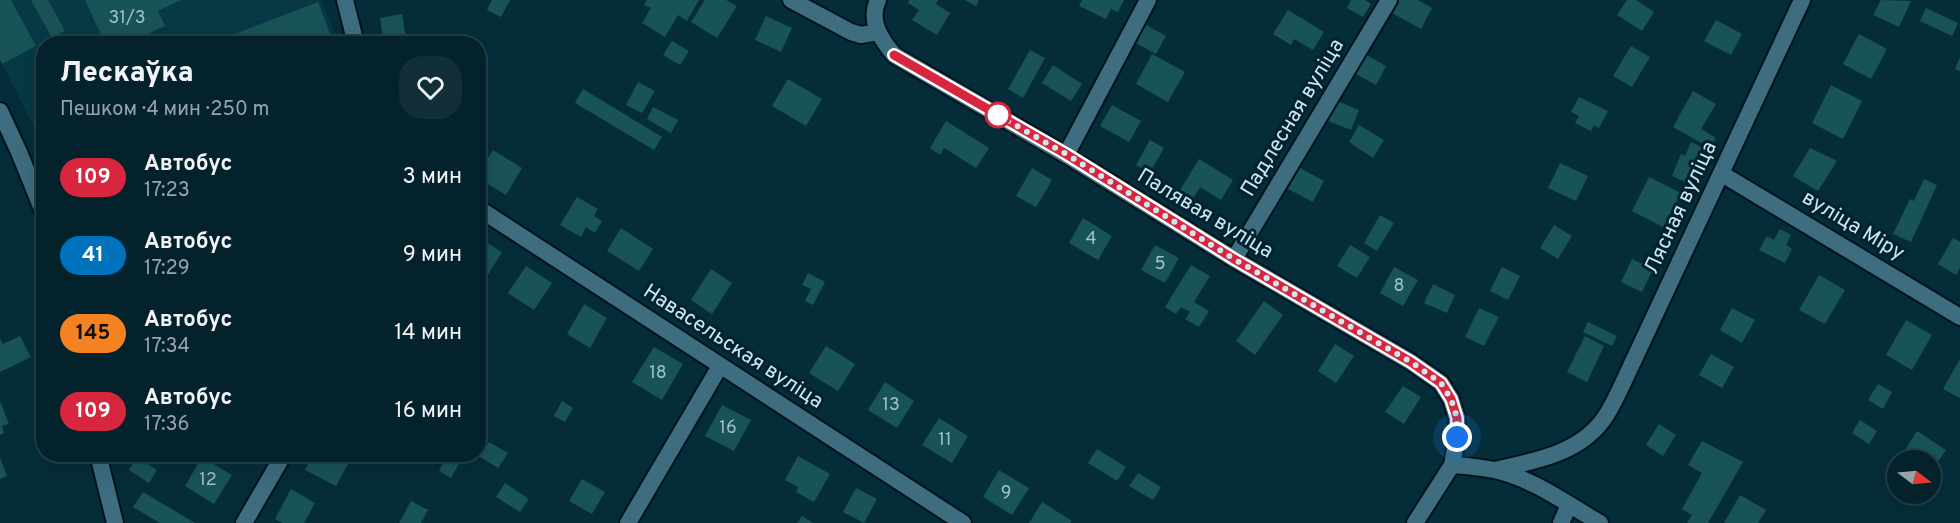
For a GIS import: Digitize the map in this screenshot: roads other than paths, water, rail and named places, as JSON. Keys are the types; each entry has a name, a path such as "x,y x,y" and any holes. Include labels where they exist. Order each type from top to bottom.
{"street":[{"path":"345,0 354,36"},
{"path":"791,0 851,32 861,34 878,32 875,24 878,0"},
{"path":"1066,154 1148,0"},
{"name":"Падлесная вуліца","path":"1234,259 1389,0"},
{"name":"Лясная вуліца","path":"1495,470 1562,452 1593,432 1603,420 1618,393 1803,0"},
{"name":"Палявая вуліца","path":"878,32 894,55 1066,154 1234,259 1411,362 1441,383 1451,399 1457,418 1457,437 1452,465"},
{"path":"0,111 36,186"},
{"name":"вуліца Міру","path":"1722,174 1960,317"},
{"name":"Навасельская вуліца","path":"486,213 963,523"},
{"path":"628,523 720,366"},
{"path":"100,462 115,523"},
{"path":"244,523 279,462"},
{"path":"1415,523 1452,465 1495,470 1542,489 1600,523"},
{"path":"1561,523 1569,505"}]}
